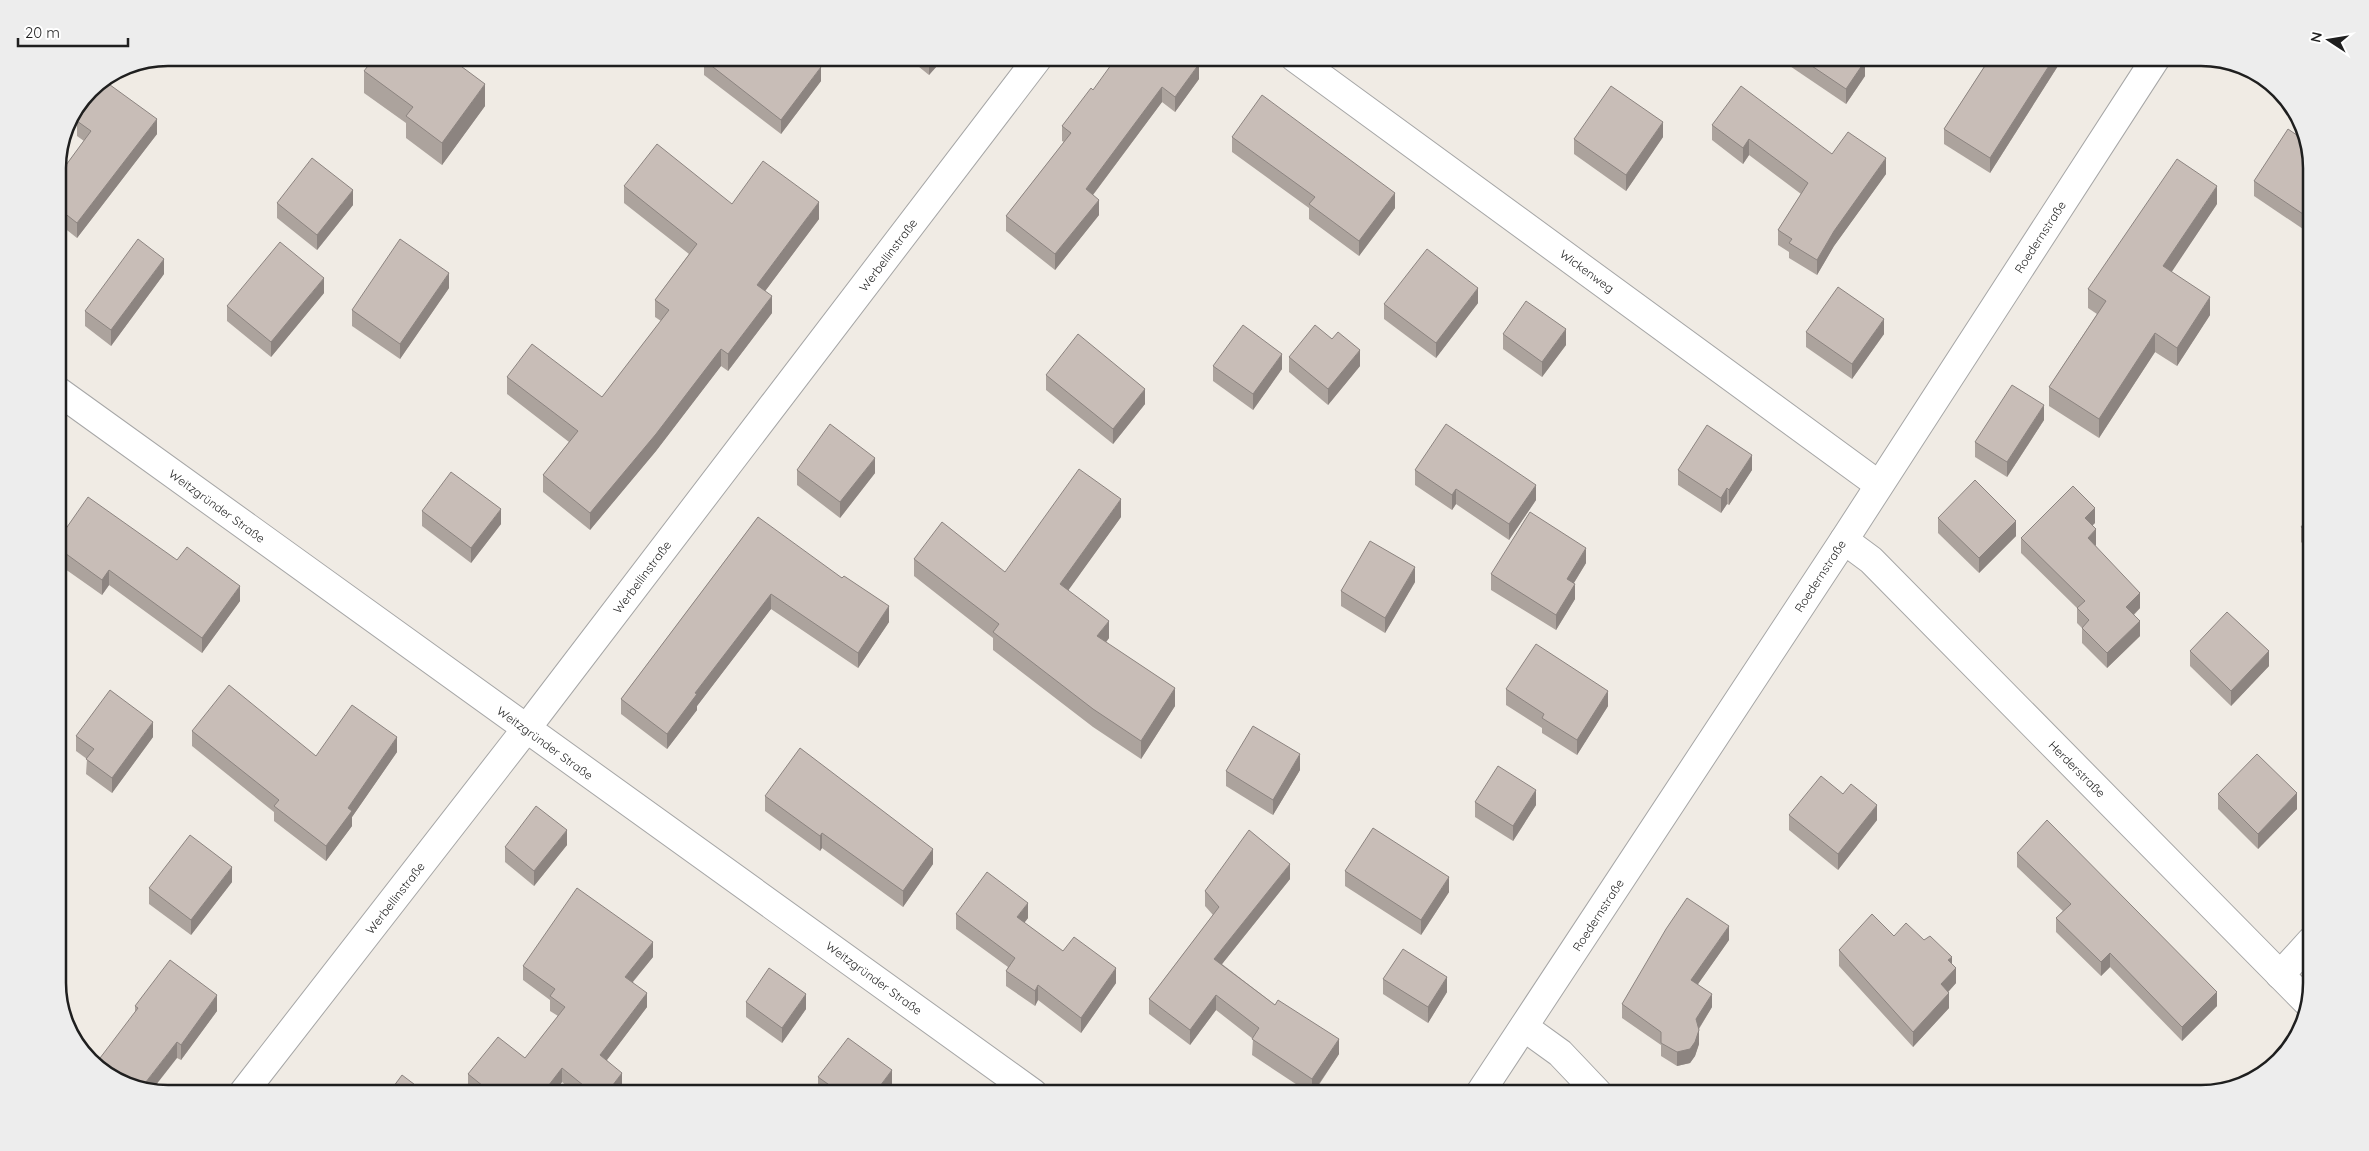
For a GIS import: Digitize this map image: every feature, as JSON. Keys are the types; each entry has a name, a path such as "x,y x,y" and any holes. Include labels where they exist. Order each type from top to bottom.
{"street":[{"name":"Werbellinstraße","path":"250,1085 526,729 1032,66"},
{"name":"Wickenweg","path":"1306,66 1879,485"},
{"name":"Roedernstraße","path":"1486,1085 1844,540 2151,66"},
{"name":"Weitzgründer Straße","path":"66,397 1020,1085"},
{"name":"Herderstraße","path":"1844,540 1871,560 2302,997"},
{"path":"2280,975 2303,951"},
{"path":"1524,1027 1560,1053 1590,1085"}],"building":[{"path":"368,66 461,66 485,84 442,143 406,116 413,107 364,71"},
{"path":"712,66 820,66 821,67 781,120"},
{"path":"1110,66 1198,66 1175,97 1162,87 1086,189 1099,200 1055,254 1006,216 1071,133 1062,126 1091,88 1093,90"},
{"path":"1812,66 1862,66 1846,89"},
{"path":"1985,66 2049,66 1990,158 1944,129"},
{"path":"110,85 157,119 77,223 66,214 66,165 91,131 78,122 92,102"},
{"path":"1611,86 1663,122 1626,175 1574,139"},
{"path":"1741,86 1832,154 1848,132 1886,158 1834,231 1817,260 1789,243 1792,239 1778,230 1808,183 1749,139 1743,148 1712,125"},
{"path":"1262,95 1395,193 1359,241 1309,204 1315,197 1232,137"},
{"path":"2288,129 2297,135 2303,161 2303,214 2254,181"},
{"path":"657,144 732,204 763,161 819,202 757,285 772,296 728,354 721,349 656,434 590,513 543,475 578,431 507,377 532,344 602,397 669,310 655,300 697,244 624,186"},
{"path":"312,158 353,190 317,235 277,203"},
{"path":"2177,159 2217,186 2163,266 2210,297 2177,348 2155,333 2099,419 2049,387 2106,301 2088,289"},
{"path":"138,239 164,259 111,330 85,311"},
{"path":"400,239 449,273 400,344 352,310"},
{"path":"280,242 324,278 271,342 227,306"},
{"path":"1427,249 1478,288 1436,343 1384,304"},
{"path":"1838,287 1884,319 1852,364 1806,332"},
{"path":"1526,301 1566,329 1542,362 1503,334"},
{"path":"1243,325 1282,354 1253,394 1213,366"},
{"path":"1315,325 1332,339 1338,332 1360,350 1328,389 1289,357"},
{"path":"1078,334 1145,389 1113,429 1046,375"},
{"path":"2012,385 2044,405 2007,462 1975,442"},
{"path":"830,424 875,458 840,502 797,470"},
{"path":"1446,424 1536,485 1509,524 1456,489 1452,495 1415,470"},
{"path":"1707,425 1752,455 1729,490 1727,488 1721,498 1678,470"},
{"path":"1079,469 1121,499 1060,584 1109,621 1097,636 1175,688 1141,741 1093,709 993,632 999,624 914,559 942,522 1005,572"},
{"path":"451,472 501,509 471,548 422,511"},
{"path":"1975,480 2016,521 1979,558 1938,518"},
{"path":"2073,486 2095,508 2085,518 2096,529 2088,538 2140,593 2126,607 2140,621 2107,653 2082,628 2089,620 2077,608 2085,601 2021,538"},
{"path":"88,497 177,560 187,547 240,586 202,638 109,570 102,580 66,554 66,529"},
{"path":"1530,512 1586,548 1567,579 1575,584 1556,615 1491,574"},
{"path":"758,517 842,578 844,576 889,606 858,653 771,594 695,693 697,694 667,734 621,699"},
{"path":"1370,541 1415,567 1385,618 1341,591"},
{"path":"2227,612 2269,651 2231,691 2190,651"},
{"path":"1536,644 1608,691 1577,740 1542,718 1544,714 1506,689"},
{"path":"229,685 316,756 352,705 397,737 348,808 352,811 326,846 274,806 279,800 192,731"},
{"path":"110,690 153,722 112,778 86,759 94,749 76,736"},
{"path":"1253,726 1300,754 1273,800 1226,771"},
{"path":"800,748 933,849 903,891 822,833 820,836 765,796"},
{"path":"2257,754 2297,793 2258,834 2218,794"},
{"path":"1498,766 1536,790 1513,826 1475,802"},
{"path":"1821,776 1843,794 1851,784 1877,805 1838,854 1789,815"},
{"path":"536,806 567,830 534,871 505,847"},
{"path":"2047,820 2217,992 2182,1027 2110,953 2101,962 2056,918 2071,904 2017,853"},
{"path":"1373,828 1449,877 1421,920 1345,871"},
{"path":"1249,830 1290,864 1214,959 1275,1005 1278,1000 1339,1039 1312,1079 1252,1039 1259,1028 1216,995 1190,1030 1149,999 1219,907 1205,891"},
{"path":"190,835 232,867 191,920 149,888"},
{"path":"987,872 1028,903 1017,917 1063,951 1074,937 1116,968 1081,1018 1038,985 1035,991 1006,971 1015,958 956,914"},
{"path":"577,888 653,942 625,977 647,993 600,1055 622,1073 613,1085 583,1085 562,1068 549,1085 482,1085 468,1074 498,1037 525,1058 565,1007 550,996 555,989 523,966"},
{"path":"1687,898 1729,926 1691,980 1712,994 1696,1019 1699,1030 1695,1042 1690,1049 1677,1052 1661,1043 1661,1032 1622,1004 1666,929"},
{"path":"1872,914 1894,936 1906,923 1924,940 1930,936 1952,957 1948,960 1956,968 1941,984 1949,993 1913,1032 1839,950"},
{"path":"1403,949 1447,977 1428,1007 1383,979"},
{"path":"170,960 217,995 181,1045 177,1042 146,1082 117,1071 100,1058 138,1008 135,1006"},
{"path":"769,968 806,994 782,1028 746,1002"},
{"path":"848,1038 892,1070 881,1085 829,1085 818,1077"},
{"path":"402,1075 415,1085 395,1085"}]}
